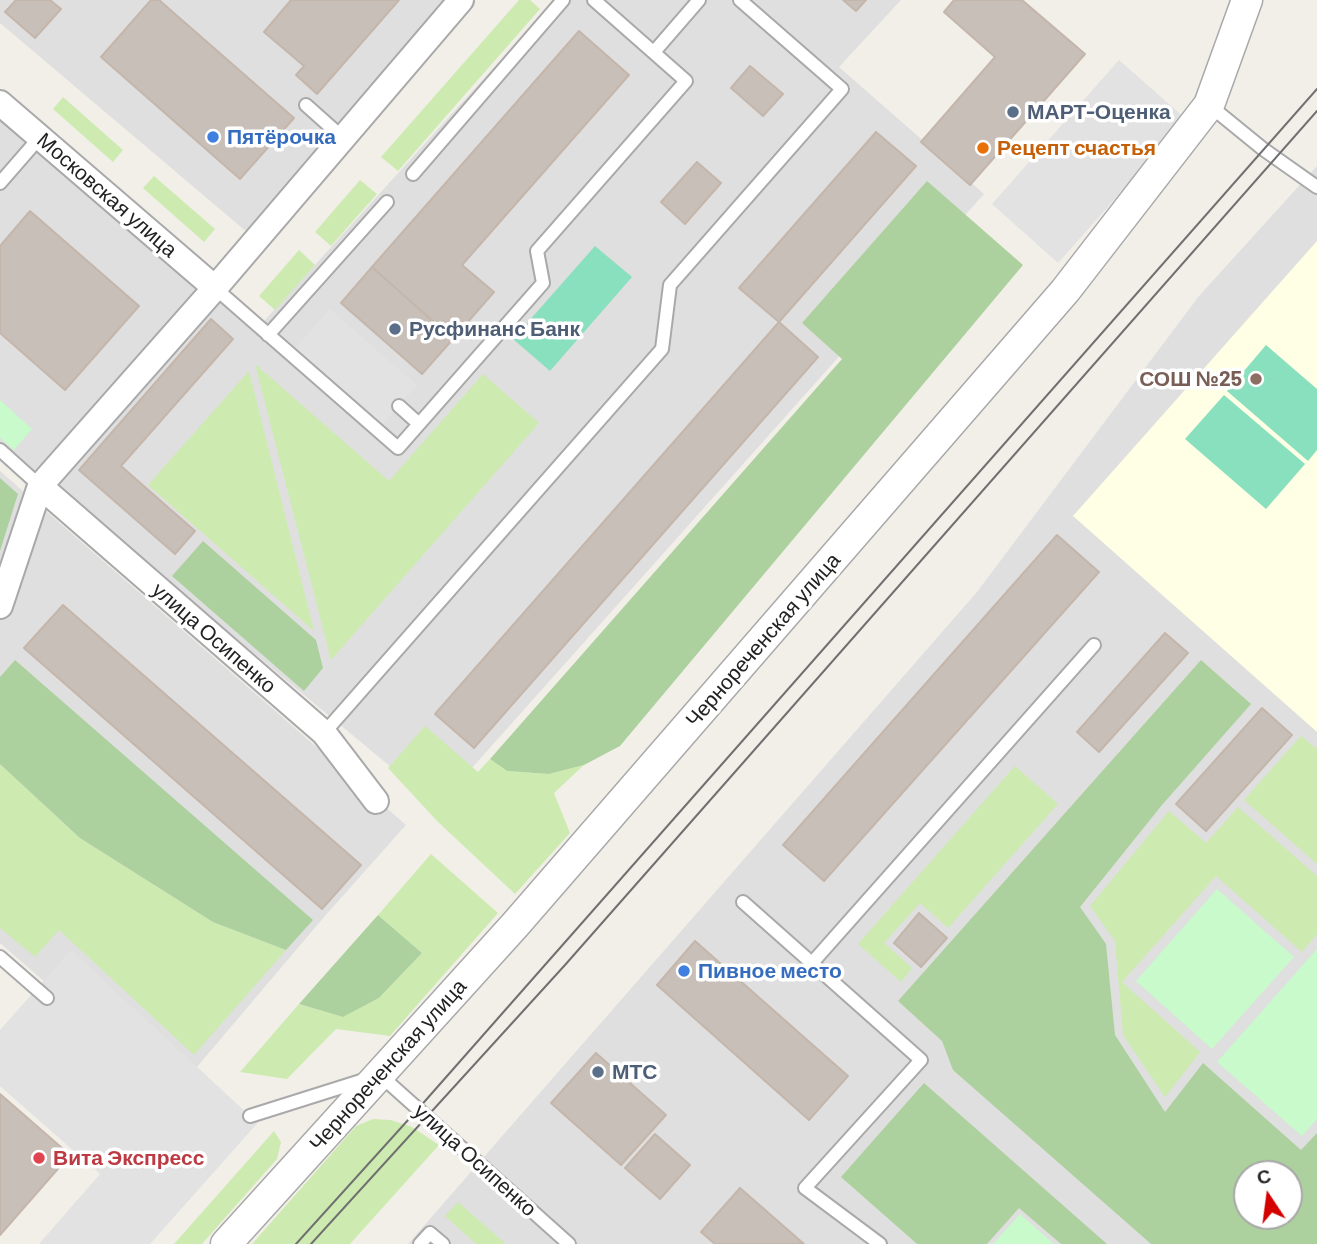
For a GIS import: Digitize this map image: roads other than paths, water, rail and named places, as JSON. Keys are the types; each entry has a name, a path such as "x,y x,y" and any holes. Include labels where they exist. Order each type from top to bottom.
{"street":[{"path":"0,606 40,486 215,288 461,0"},
{"name":"Чернореченская улица","path":"226,1244 604,823 1065,291 1209,105 1247,0"},
{"name":"Московская улица","path":"0,103 215,288"},
{"name":"улица Осипенко","path":"40,486 324,733 376,801"}],"lane":[{"path":"413,174 563,0"},
{"path":"215,288 398,448 542,283 537,251 687,81 594,0"},
{"path":"654,52 699,0"},
{"path":"324,733 662,349 670,285 842,89 740,0"},
{"path":"306,105 343,138"},
{"path":"1209,105 1263,149 1317,187"},
{"path":"0,183 40,137"},
{"path":"268,335 387,202"},
{"path":"399,406 419,424"},
{"path":"0,450 40,486"},
{"path":"812,963 1094,645"},
{"path":"743,902 921,1060 805,1188 880,1244"},
{"path":"0,957 47,998"},
{"path":"250,1116 380,1075"},
{"name":"улица Осипенко","path":"380,1075 569,1244"},
{"path":"420,1244 430,1233 443,1244"}],"tram line":[{"path":"296,1244 1317,89"},
{"path":"311,1244 565,965 1317,111"}],"place":[{"name":"МАРТ-Оценка","path":"1013,112"},
{"name":"Пятёрочка","path":"213,137"},
{"name":"Рецепт счастья","path":"983,148"},
{"name":"Русфинанс Банк","path":"395,329"},
{"name":"СОШ №25","path":"1256,379"},
{"name":"Пивное место","path":"684,971"},
{"name":"МТС","path":"598,1072"},
{"name":"Вита Экспресс","path":"39,1158"}]}
